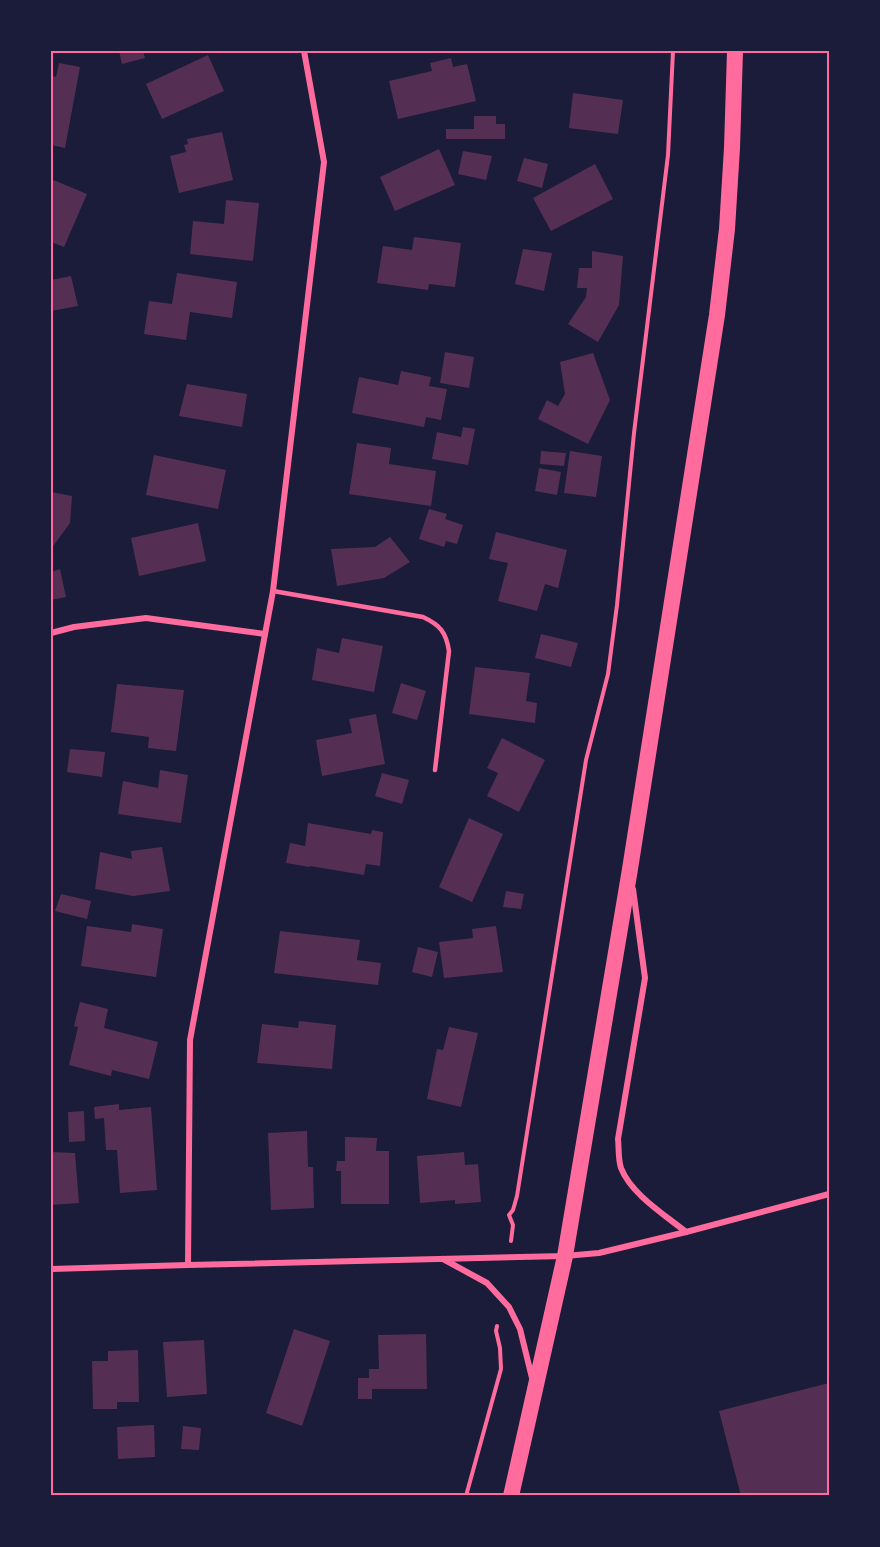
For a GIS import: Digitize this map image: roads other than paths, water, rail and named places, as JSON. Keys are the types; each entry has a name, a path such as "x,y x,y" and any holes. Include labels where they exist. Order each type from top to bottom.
{"highway":[{"path":"511,1496 565,1256 630,869 717,315 728,218 735,51"}],"street":[{"path":"188,1264 190,1040 273,591 324,162 304,51"},
{"path":"51,633 74,627 146,618 266,634"},
{"path":"630,869 645,978 618,1139 620,1166 628,1182 686,1232"},
{"path":"51,1269 565,1256 599,1253 829,1194"},
{"path":"442,1258 488,1283 509,1307 520,1329 535,1390"}],"lane":[{"path":"273,591 423,617 433,621 441,629 447,639 449,651 435,770"}]}
